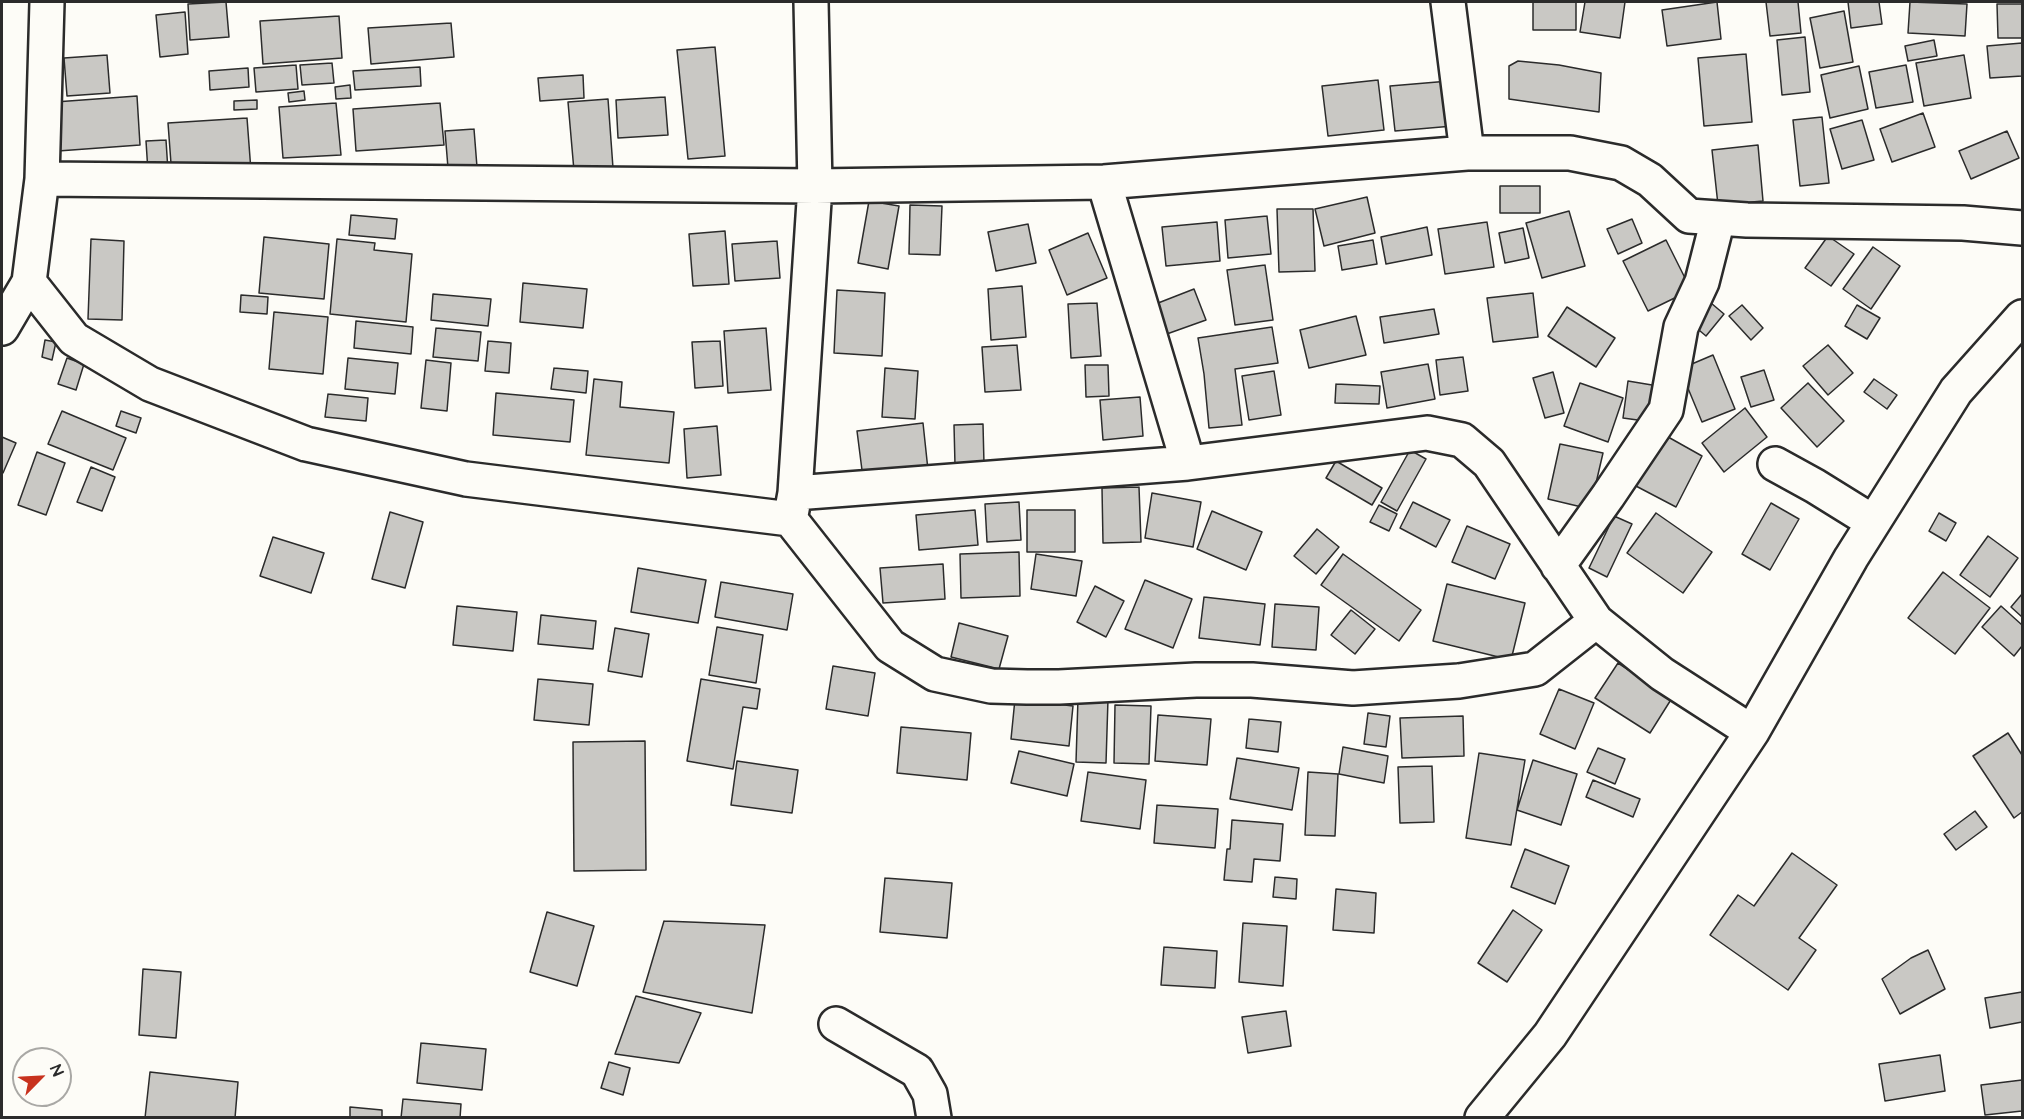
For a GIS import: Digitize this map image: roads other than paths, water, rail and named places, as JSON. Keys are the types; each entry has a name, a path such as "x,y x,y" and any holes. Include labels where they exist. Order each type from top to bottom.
{"street":[{"path":"2,328 29,282 42,179 47,2"},
{"path":"811,2 815,186 792,506 890,646 935,674 991,686 1059,687 1196,680 1252,680 1353,688 1459,681 1535,669 1596,621"},
{"path":"1448,2 1467,153"},
{"path":"42,179 815,186 1104,182 1467,153 1570,153 1621,163 1650,180 1689,216 1747,220 1963,223 2022,228"},
{"path":"1104,182 1188,463"},
{"path":"1558,566 1666,410 1682,327 1702,282 1718,219"},
{"path":"29,282 74,339 150,384 306,444 466,479 792,506 1188,463 1427,433 1462,440 1489,464 1596,621 1662,674 1752,732"},
{"path":"1482,1118 1550,1035 1752,732 1851,558 1956,391 2022,317"},
{"path":"1775,464 1873,522"},
{"path":"836,1024 917,1071 930,1094 934,1118"}]}
